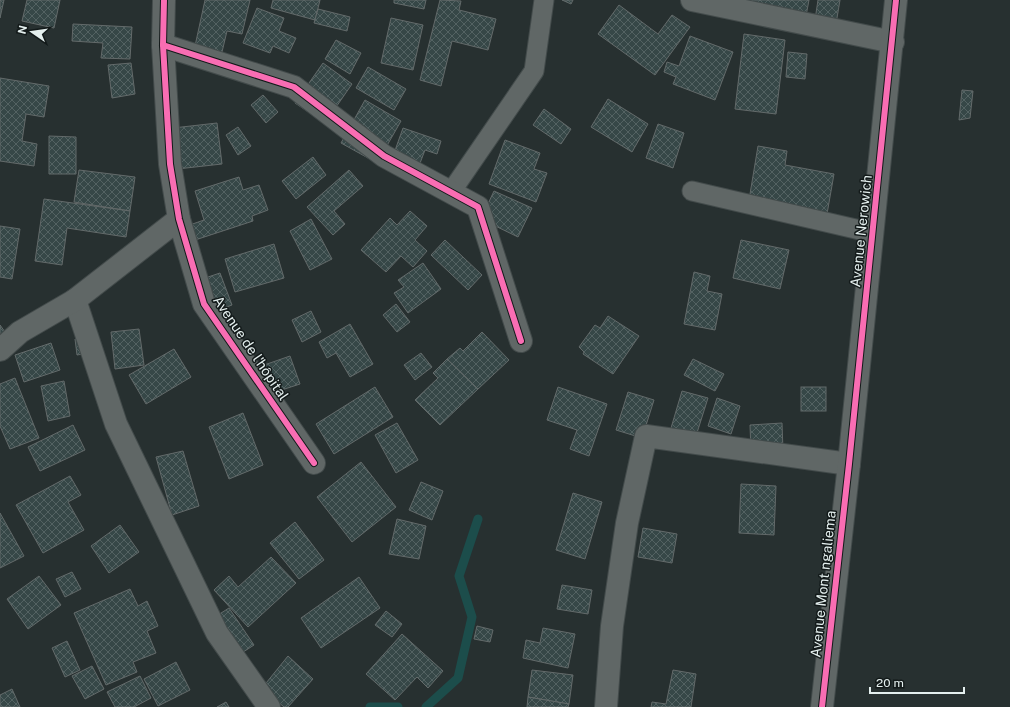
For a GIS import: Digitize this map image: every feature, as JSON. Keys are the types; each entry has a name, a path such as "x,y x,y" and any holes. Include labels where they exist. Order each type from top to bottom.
{"street":[{"name":"Avenue de l'hôpital","path":"164,0 163,45 170,164 179,219 204,304 314,463"},
{"path":"692,0 893,42"},
{"name":"Avenue Nerowich","path":"849,464 893,42 896,0"},
{"path":"163,45 294,87 384,156 478,206 521,341"},
{"path":"0,350 20,332 75,300 179,219"},
{"path":"75,300 116,424 216,633 269,707"},
{"path":"606,707 612,626 626,531 646,436 849,464"},
{"name":"Avenue Mont ngaliema","path":"822,707 849,464"}],"lane":[{"path":"451,192 534,71 544,0"},
{"path":"692,191 873,233"}],"building":[{"path":"0,0 4,0 0,18"},
{"path":"27,0 60,0 54,28 22,21"},
{"path":"205,0 250,0 242,34 227,31 222,52 195,46"},
{"path":"273,0 320,0 315,20 271,8"},
{"path":"394,0 426,0 424,9 394,3"},
{"path":"440,0 461,1 459,10 496,19 488,50 452,41 441,86 420,80"},
{"path":"562,0 573,0 571,4"},
{"path":"727,0 809,0 806,16"},
{"path":"818,0 840,0 836,24 815,20"},
{"path":"619,5 658,34 672,15 690,27 655,75 598,34"},
{"path":"257,8 284,18 279,31 296,38 289,53 273,46 270,53 243,43"},
{"path":"318,9 350,17 347,31 314,23"},
{"path":"391,18 423,25 413,70 381,63"},
{"path":"73,24 132,27 130,59 101,58 103,43 72,41"},
{"path":"744,34 785,40 776,114 735,109"},
{"path":"690,36 733,52 715,100 673,84 676,77 664,72 667,62 679,66"},
{"path":"336,40 361,53 350,74 325,59"},
{"path":"788,52 807,54 805,79 786,77"},
{"path":"131,63 135,94 112,98 108,65"},
{"path":"323,63 352,84 325,123 295,103"},
{"path":"368,67 406,89 394,110 356,88"},
{"path":"0,78 49,86 44,117 26,114 22,141 37,144 34,166 0,161"},
{"path":"962,90 973,91 970,118 959,120"},
{"path":"263,95 278,112 266,123 251,105"},
{"path":"608,99 648,124 632,152 591,127"},
{"path":"365,100 401,121 377,163 341,143"},
{"path":"544,109 571,129 561,144 533,125"},
{"path":"217,123 222,164 177,169 173,128"},
{"path":"658,124 684,133 673,168 646,158"},
{"path":"238,127 251,146 238,155 226,135"},
{"path":"403,128 441,141 437,154 425,150 414,179 388,170"},
{"path":"49,136 76,137 76,174 49,174"},
{"path":"505,140 540,153 534,169 547,173 536,202 489,184"},
{"path":"758,146 787,151 785,165 834,174 827,214 749,200"},
{"path":"313,157 326,175 296,199 282,181"},
{"path":"79,170 135,177 130,211 74,202"},
{"path":"349,170 363,186 334,211 345,224 333,235 307,207"},
{"path":"239,177 243,190 259,185 268,210 252,216 253,221 189,242 184,227 204,220 195,191"},
{"path":"494,191 532,208 518,237 481,219"},
{"path":"44,199 130,211 126,237 67,228 62,265 35,261"},
{"path":"410,211 427,226 415,240 427,251 413,267 401,256 386,272 361,250 390,218 397,225"},
{"path":"311,219 332,259 310,270 290,231"},
{"path":"0,226 20,229 12,279 0,277"},
{"path":"445,240 482,275 468,290 431,255"},
{"path":"741,240 789,250 780,289 733,278"},
{"path":"274,244 284,278 235,292 225,259"},
{"path":"423,263 441,289 408,313 394,293 404,287 398,280"},
{"path":"694,272 710,276 707,291 722,294 715,330 684,324"},
{"path":"220,273 232,305 208,314 196,281"},
{"path":"396,304 410,322 397,332 383,315"},
{"path":"311,311 321,332 302,342 292,320"},
{"path":"608,316 639,336 613,374 583,354 584,352 579,347 595,325 600,328"},
{"path":"350,324 373,364 350,377 336,353 327,358 319,342"},
{"path":"0,325 5,332 0,335"},
{"path":"139,329 144,365 115,369 111,332"},
{"path":"482,332 509,360 478,389 447,359 460,348 463,351"},
{"path":"87,337 89,353 77,355 75,339"},
{"path":"51,343 60,370 24,382 15,355"},
{"path":"174,349 191,377 146,404 129,375"},
{"path":"421,353 432,367 415,380 404,365"},
{"path":"290,356 300,384 257,398 247,371"},
{"path":"447,359 478,389 440,425 415,400 438,378 433,373"},
{"path":"693,359 724,374 715,391 684,375"},
{"path":"15,378 39,438 10,449 0,426 0,384"},
{"path":"64,381 70,416 48,421 41,386"},
{"path":"375,387 393,417 334,454 316,424"},
{"path":"558,387 607,404 589,456 570,449 577,430 547,420"},
{"path":"801,387 826,387 826,411 801,411"},
{"path":"682,391 708,398 696,436 671,428"},
{"path":"628,392 654,400 642,438 616,430"},
{"path":"717,398 740,406 731,434 708,426"},
{"path":"243,413 263,465 229,479 209,427"},
{"path":"397,423 418,460 396,473 375,435"},
{"path":"782,423 783,451 751,452 750,425"},
{"path":"73,425 85,450 40,471 28,447"},
{"path":"183,451 199,506 172,515 156,457"},
{"path":"361,462 396,507 352,542 317,497"},
{"path":"70,476 81,495 68,502 84,530 43,553 16,505"},
{"path":"421,482 443,491 432,520 409,510"},
{"path":"741,484 776,486 774,535 739,533"},
{"path":"573,493 602,502 585,559 556,550"},
{"path":"0,513 24,556 0,568"},
{"path":"397,519 426,526 419,559 389,554"},
{"path":"295,522 324,560 299,579 270,543"},
{"path":"120,525 139,552 109,573 91,546"},
{"path":"643,528 677,534 672,563 638,557"},
{"path":"271,557 296,583 248,627 214,590 229,576 238,587"},
{"path":"72,572 81,589 65,597 56,579"},
{"path":"39,576 61,605 28,629 7,599"},
{"path":"359,577 380,608 321,648 301,618"},
{"path":"562,585 592,590 588,614 557,609"},
{"path":"130,589 138,606 147,601 158,626 147,631 156,653 133,662 137,672 106,685 74,613"},
{"path":"229,608 254,645 234,658 210,620"},
{"path":"386,611 402,624 392,637 375,625"},
{"path":"477,626 493,630 490,642 474,639"},
{"path":"543,628 575,634 568,668 523,658 526,640 540,643"},
{"path":"402,634 443,671 428,688 417,677 395,700 366,674"},
{"path":"67,641 80,670 65,677 52,648"},
{"path":"288,656 313,679 288,707 284,707 262,688"},
{"path":"176,662 190,690 158,706 144,679"},
{"path":"92,666 104,689 85,699 72,676"},
{"path":"532,670 573,675 569,704 528,697"},
{"path":"673,670 696,674 691,707 651,707 652,702 666,704"},
{"path":"140,676 151,698 134,707 115,707 107,692"},
{"path":"12,689 20,707 0,707 0,695"},
{"path":"528,697 569,704 568,707 527,707"},
{"path":"226,702 229,707 217,707"}],"waterway":[{"path":"426,707 458,678 472,617 459,576 478,519"},
{"path":"370,707 398,707"}],"cycle path":[{"path":"164,0 163,45 170,164 179,219 204,304 314,463"},
{"path":"822,707 849,464 896,0"},
{"path":"163,45 294,87 384,156 478,207 521,341"}]}
